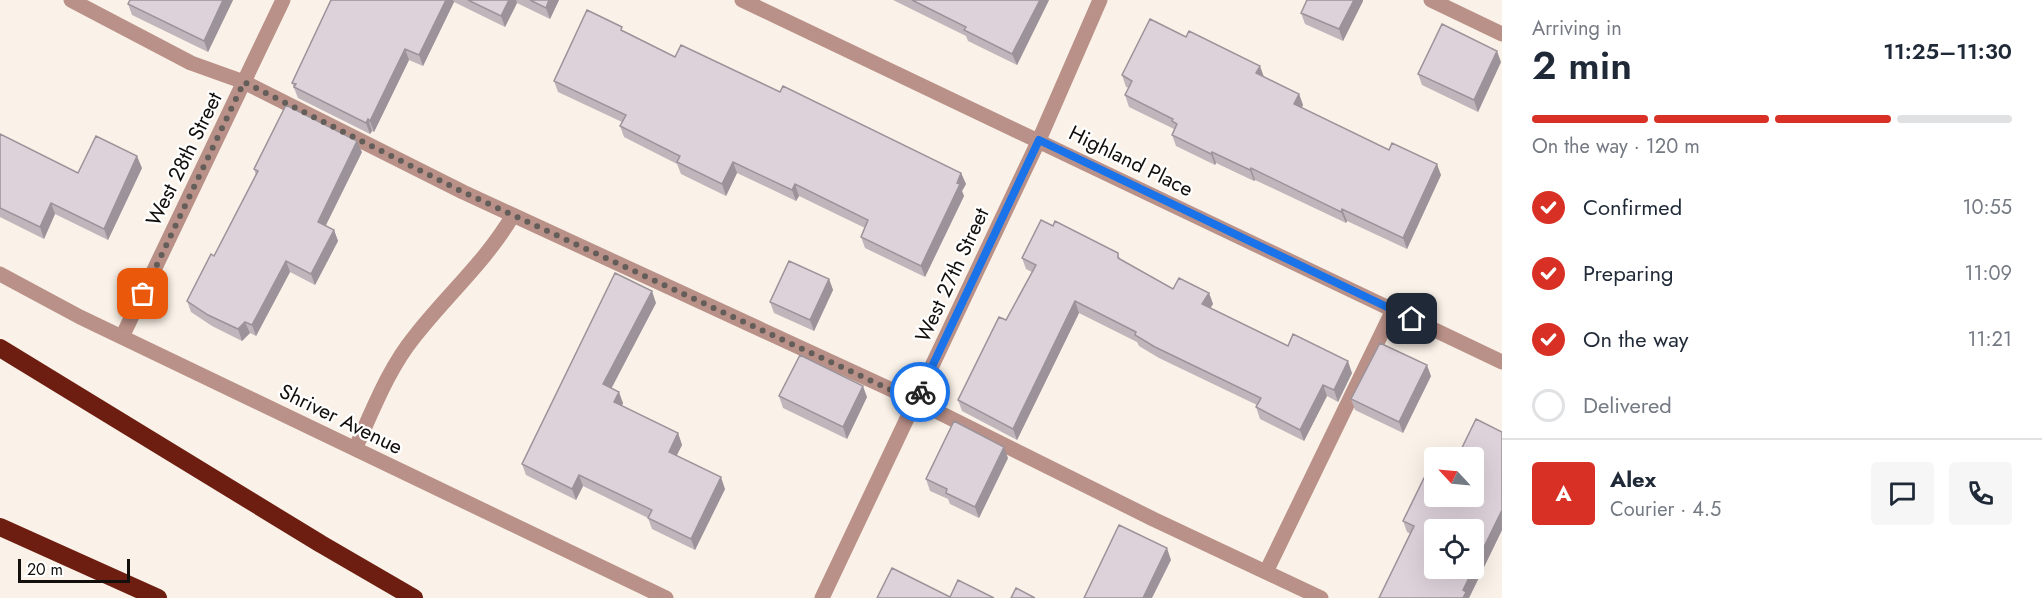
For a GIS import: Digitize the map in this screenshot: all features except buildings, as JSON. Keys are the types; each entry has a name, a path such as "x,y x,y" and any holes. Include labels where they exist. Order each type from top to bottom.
{"highway":[{"path":"0,348 310,538 414,598"},
{"path":"0,527 158,598"}],"street":[{"path":"70,0 191,63 244,82 463,192 915,401 1154,519 1321,598"},
{"name":"West 28th Street","path":"122,337 283,0"},
{"name":"Highland Place","path":"742,0 1502,362"},
{"name":"West 27th Street","path":"822,598 1039,140 1100,0"},
{"path":"1431,0 1502,34"},
{"path":"355,449 381,390 413,338 500,237 513,215"},
{"name":"Shriver Avenue","path":"0,274 80,317 666,598"},
{"path":"1266,572 1394,310"}],"way so far":[{"path":"143,294 244,82 463,192 915,401 920,392"}],"route":[{"path":"920,392 1039,140 1412,319"}]}
